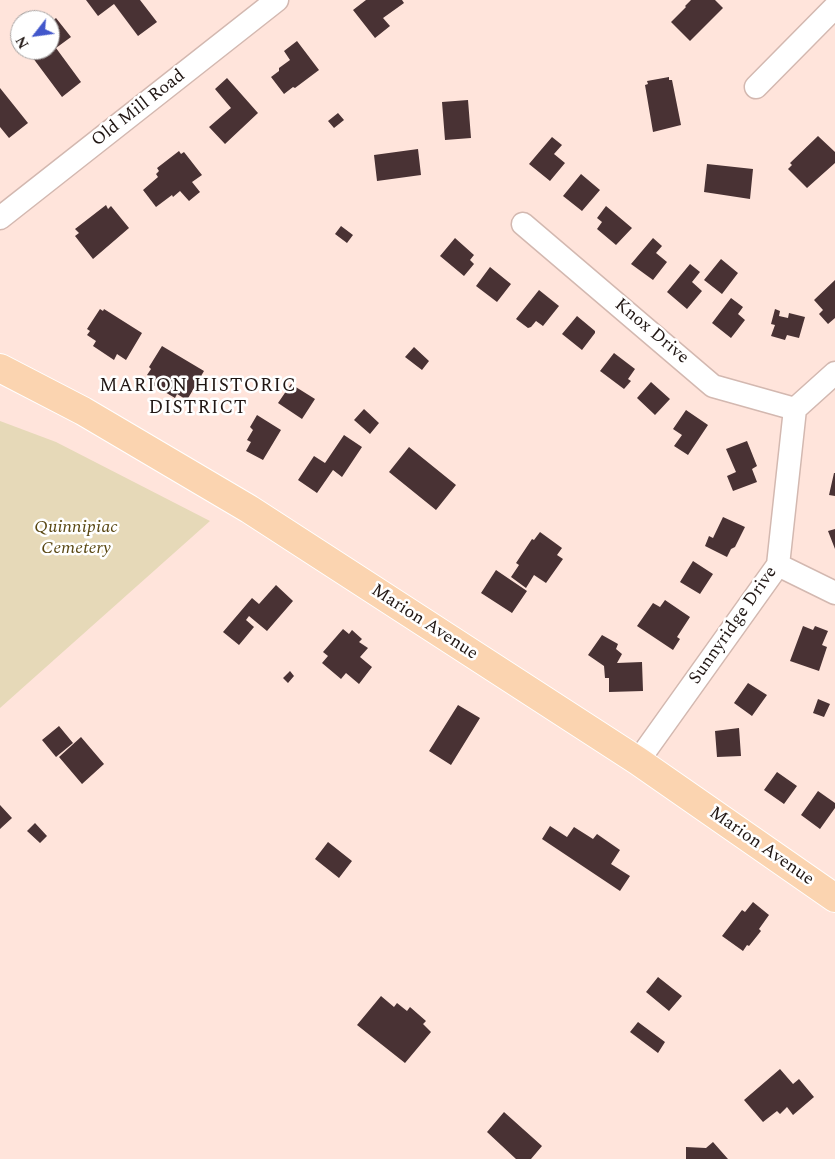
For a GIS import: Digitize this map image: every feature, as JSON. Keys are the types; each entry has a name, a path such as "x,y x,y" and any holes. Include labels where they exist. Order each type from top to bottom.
{"main road":[{"name":"Marion Avenue","path":"0,368 83,411 249,510 638,761 835,898"}],"street":[{"name":"Old Mill Road","path":"0,218 277,0"},
{"path":"756,87 835,7"},
{"name":"Knox Drive","path":"523,224 713,386 795,409"},
{"path":"795,409 835,372"},
{"name":"Sunnyridge Drive","path":"638,761 778,565 795,409"},
{"path":"778,565 835,593"}],"green space":[{"name":"Quinnipiac Cemetery","path":"0,421 56,442 210,521 0,708"}],"building":[{"path":"86,0 140,0 157,22 138,36 114,4 98,16"},
{"path":"366,0 402,0 404,3 383,18 390,26 375,38 353,10"},
{"path":"691,0 715,0 723,8 690,41 671,22"},
{"path":"60,23 71,37 60,45"},
{"path":"297,41 319,70 284,94 271,77 290,60 284,51"},
{"path":"60,53 81,82 62,97 34,60 60,60"},
{"path":"669,77 669,80 672,80 681,125 653,132 645,85 648,84 647,81"},
{"path":"227,78 258,113 225,144 209,127 231,108 215,89"},
{"path":"0,88 28,123 9,138 0,127"},
{"path":"468,100 471,138 445,140 442,102"},
{"path":"338,113 344,120 334,128 328,121"},
{"path":"818,136 835,152 835,163 807,188 788,169 792,165 790,163"},
{"path":"552,137 562,145 554,154 565,163 550,181 529,164"},
{"path":"418,149 421,175 377,181 374,155"},
{"path":"179,151 181,154 184,152 202,175 192,182 200,192 189,201 180,191 156,207 143,190 158,177 156,174 159,171 157,168"},
{"path":"707,164 753,169 750,199 704,192"},
{"path":"581,174 600,190 582,211 563,196"},
{"path":"106,205 108,209 111,206 129,228 93,259 75,236 79,233 75,229"},
{"path":"606,206 632,228 616,245 597,229 602,222 597,218"},
{"path":"341,226 353,235 347,243 335,234"},
{"path":"455,238 474,255 470,260 474,264 464,276 440,256"},
{"path":"653,238 662,246 656,253 667,262 653,280 631,264"},
{"path":"721,259 738,273 722,294 704,280"},
{"path":"690,264 700,272 692,282 702,291 687,309 667,292"},
{"path":"490,267 511,284 497,302 476,286"},
{"path":"835,280 835,318 828,324 819,314 823,310 814,300"},
{"path":"539,290 559,306 543,326 536,321 528,328 516,319"},
{"path":"731,298 743,307 738,314 745,320 731,338 712,323"},
{"path":"100,309 103,311 104,309 142,333 126,360 117,354 114,360 93,346 96,341 87,335 90,331 87,329"},
{"path":"775,309 780,311 779,316 788,318 789,313 805,317 799,338 787,335 785,340 771,336 775,325 771,324"},
{"path":"577,316 595,331 582,350 562,334"},
{"path":"162,346 204,371 187,400 177,394 175,398 153,385 156,380 147,375 151,369 149,367"},
{"path":"414,347 429,361 422,370 405,357"},
{"path":"614,353 635,369 628,379 631,381 624,389 600,371"},
{"path":"651,382 670,399 655,415 637,398"},
{"path":"291,384 315,399 302,419 278,403"},
{"path":"364,409 379,423 370,434 354,420"},
{"path":"686,410 708,425 688,455 674,446 682,435 673,429"},
{"path":"257,415 281,430 263,460 246,451 251,442 247,440 253,430 250,427"},
{"path":"344,435 362,447 342,477 333,470 317,493 298,480 314,456 325,463"},
{"path":"747,441 757,466 752,469 757,482 733,491 727,476 736,472 726,449"},
{"path":"409,447 456,485 436,510 389,472"},
{"path":"835,473 835,496 829,495"},
{"path":"723,517 745,527 735,547 731,549 727,557 705,546 709,536 713,538"},
{"path":"835,529 835,549 828,531"},
{"path":"540,532 562,548 557,555 563,559 546,583 534,575 526,588 511,577 519,565 516,563 532,539 534,540"},
{"path":"693,561 713,574 700,594 680,582"},
{"path":"496,570 527,591 512,613 481,593"},
{"path":"276,585 293,601 267,631 249,616 246,620 254,627 239,645 223,632 252,598 259,604"},
{"path":"665,600 690,617 677,637 680,639 673,650 637,626 653,603 660,607"},
{"path":"803,626 813,630 815,626 828,631 822,645 827,647 819,671 790,661"},
{"path":"343,629 349,634 352,630 362,639 359,642 368,648 360,657 372,667 359,684 346,673 341,679 322,663 328,656 323,652"},
{"path":"602,635 618,644 616,649 622,654 617,663 642,662 643,691 609,692 609,678 605,678 604,666 588,655"},
{"path":"290,671 294,676 288,683 283,678"},
{"path":"748,683 767,695 752,716 734,703"},
{"path":"818,699 830,704 824,717 813,713"},
{"path":"458,705 480,718 451,765 429,751"},
{"path":"59,726 73,743 56,757 42,740"},
{"path":"739,728 741,756 717,757 715,731"},
{"path":"81,737 104,764 82,784 59,757"},
{"path":"777,772 797,786 784,804 764,790"},
{"path":"818,791 835,803 835,808 820,829 801,815"},
{"path":"0,805 12,818 0,829"},
{"path":"35,823 47,836 40,843 27,831"},
{"path":"550,826 567,837 574,827 593,839 597,834 620,850 611,864 630,876 620,891 542,839"},
{"path":"328,842 352,861 339,878 315,859"},
{"path":"753,902 769,915 759,929 761,931 743,951 722,936 742,910 745,912"},
{"path":"658,977 682,996 669,1011 646,992"},
{"path":"381,996 394,1007 397,1003 407,1011 410,1007 426,1021 423,1024 431,1032 405,1063 357,1025"},
{"path":"638,1022 665,1042 658,1053 630,1032"},
{"path":"780,1069 793,1084 799,1079 814,1097 793,1115 787,1107 780,1114 777,1111 763,1122 744,1100"},
{"path":"504,1112 542,1146 531,1159 516,1159 487,1132"},
{"path":"713,1142 728,1159 686,1159 686,1147 706,1148"}],"district":[{"name":"MARION HISTORIC DISTRICT","path":"198,398"}]}
